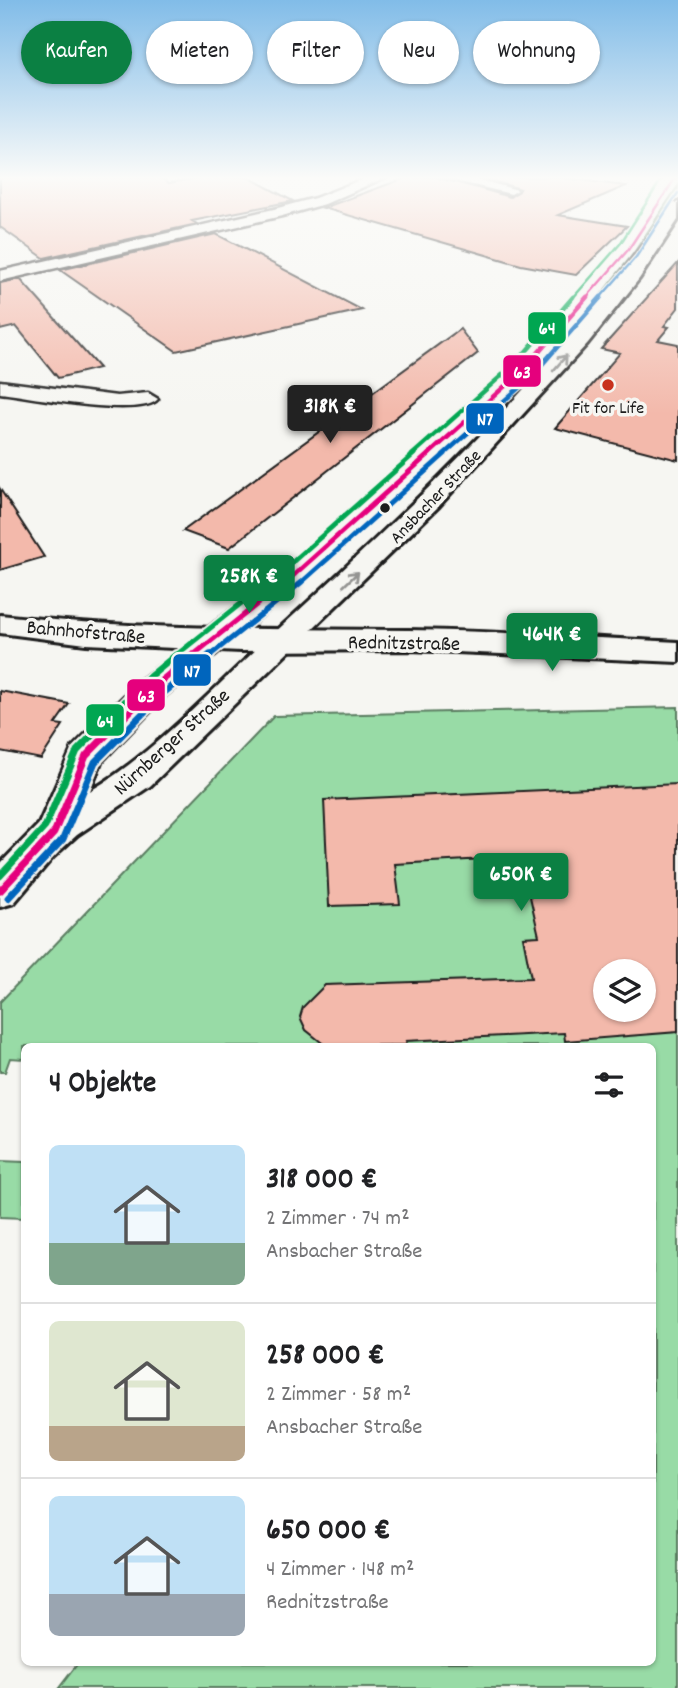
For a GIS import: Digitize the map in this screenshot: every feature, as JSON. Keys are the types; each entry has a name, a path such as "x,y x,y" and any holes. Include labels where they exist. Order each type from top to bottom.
{"main road":[{"name":"Ansbacher Straße","path":"213,639 295,575 524,369 623,256"},
{"name":"Ansbacher Straße","path":"283,642 366,565 536,390 610,304 646,256"},
{"name":"Bahnhofstraße","path":"0,624 86,634 213,639"},
{"name":"Rednitzstraße","path":"213,639 283,642 411,640 678,652"},
{"name":"Nürnberger Straße","path":"54,833 86,756 154,687 213,639"},
{"name":"Nürnberger Straße","path":"0,891 54,833 135,779 283,642"}],"street":[{"path":"0,276 89,256"},
{"path":"0,387 117,402 148,398"}],"green space":[{"path":"632,256 638,256 579,329 575,327"},
{"path":"678,707 678,1688 59,1688 76,1666 656,1666 656,1043 21,1043 21,1059 10,1058 5,1072 0,1072 0,1002 274,716"},
{"path":"0,1161 21,1162 21,1218 0,1217"}],"building":[{"path":"122,256 258,256 362,310 176,351 60,270"},
{"path":"489,256 596,256 576,275"},
{"path":"678,263 678,308 664,326 669,327 658,340 678,344 678,460 555,428 620,353 601,349"},
{"path":"20,279 99,368 58,378 16,326 0,330 0,283"},
{"path":"460,329 478,353 229,548 183,531"},
{"path":"0,489 44,557 0,570"},
{"path":"0,691 69,704 55,724 63,725 41,759 0,751"},
{"path":"678,784 678,1032 565,1041 564,1033 406,1043 322,1043 306,1030 300,1017 303,1007 325,985 531,978 523,937 539,936 521,857 395,864 400,904 329,906 324,800"}],"transit line":[{"name":"64","path":"0,876 45,827 77,751 105,720 147,679 288,566 517,362 610,256"},
{"name":"63","path":"0,891 54,833 86,756 113,727 154,687 295,574 524,369 623,256"},
{"name":"N7","path":"8,898 63,839 95,762 121,734 161,695 302,582 531,377 637,256"}],"place":[{"name":"Fit for Life","path":"608,385"}]}
